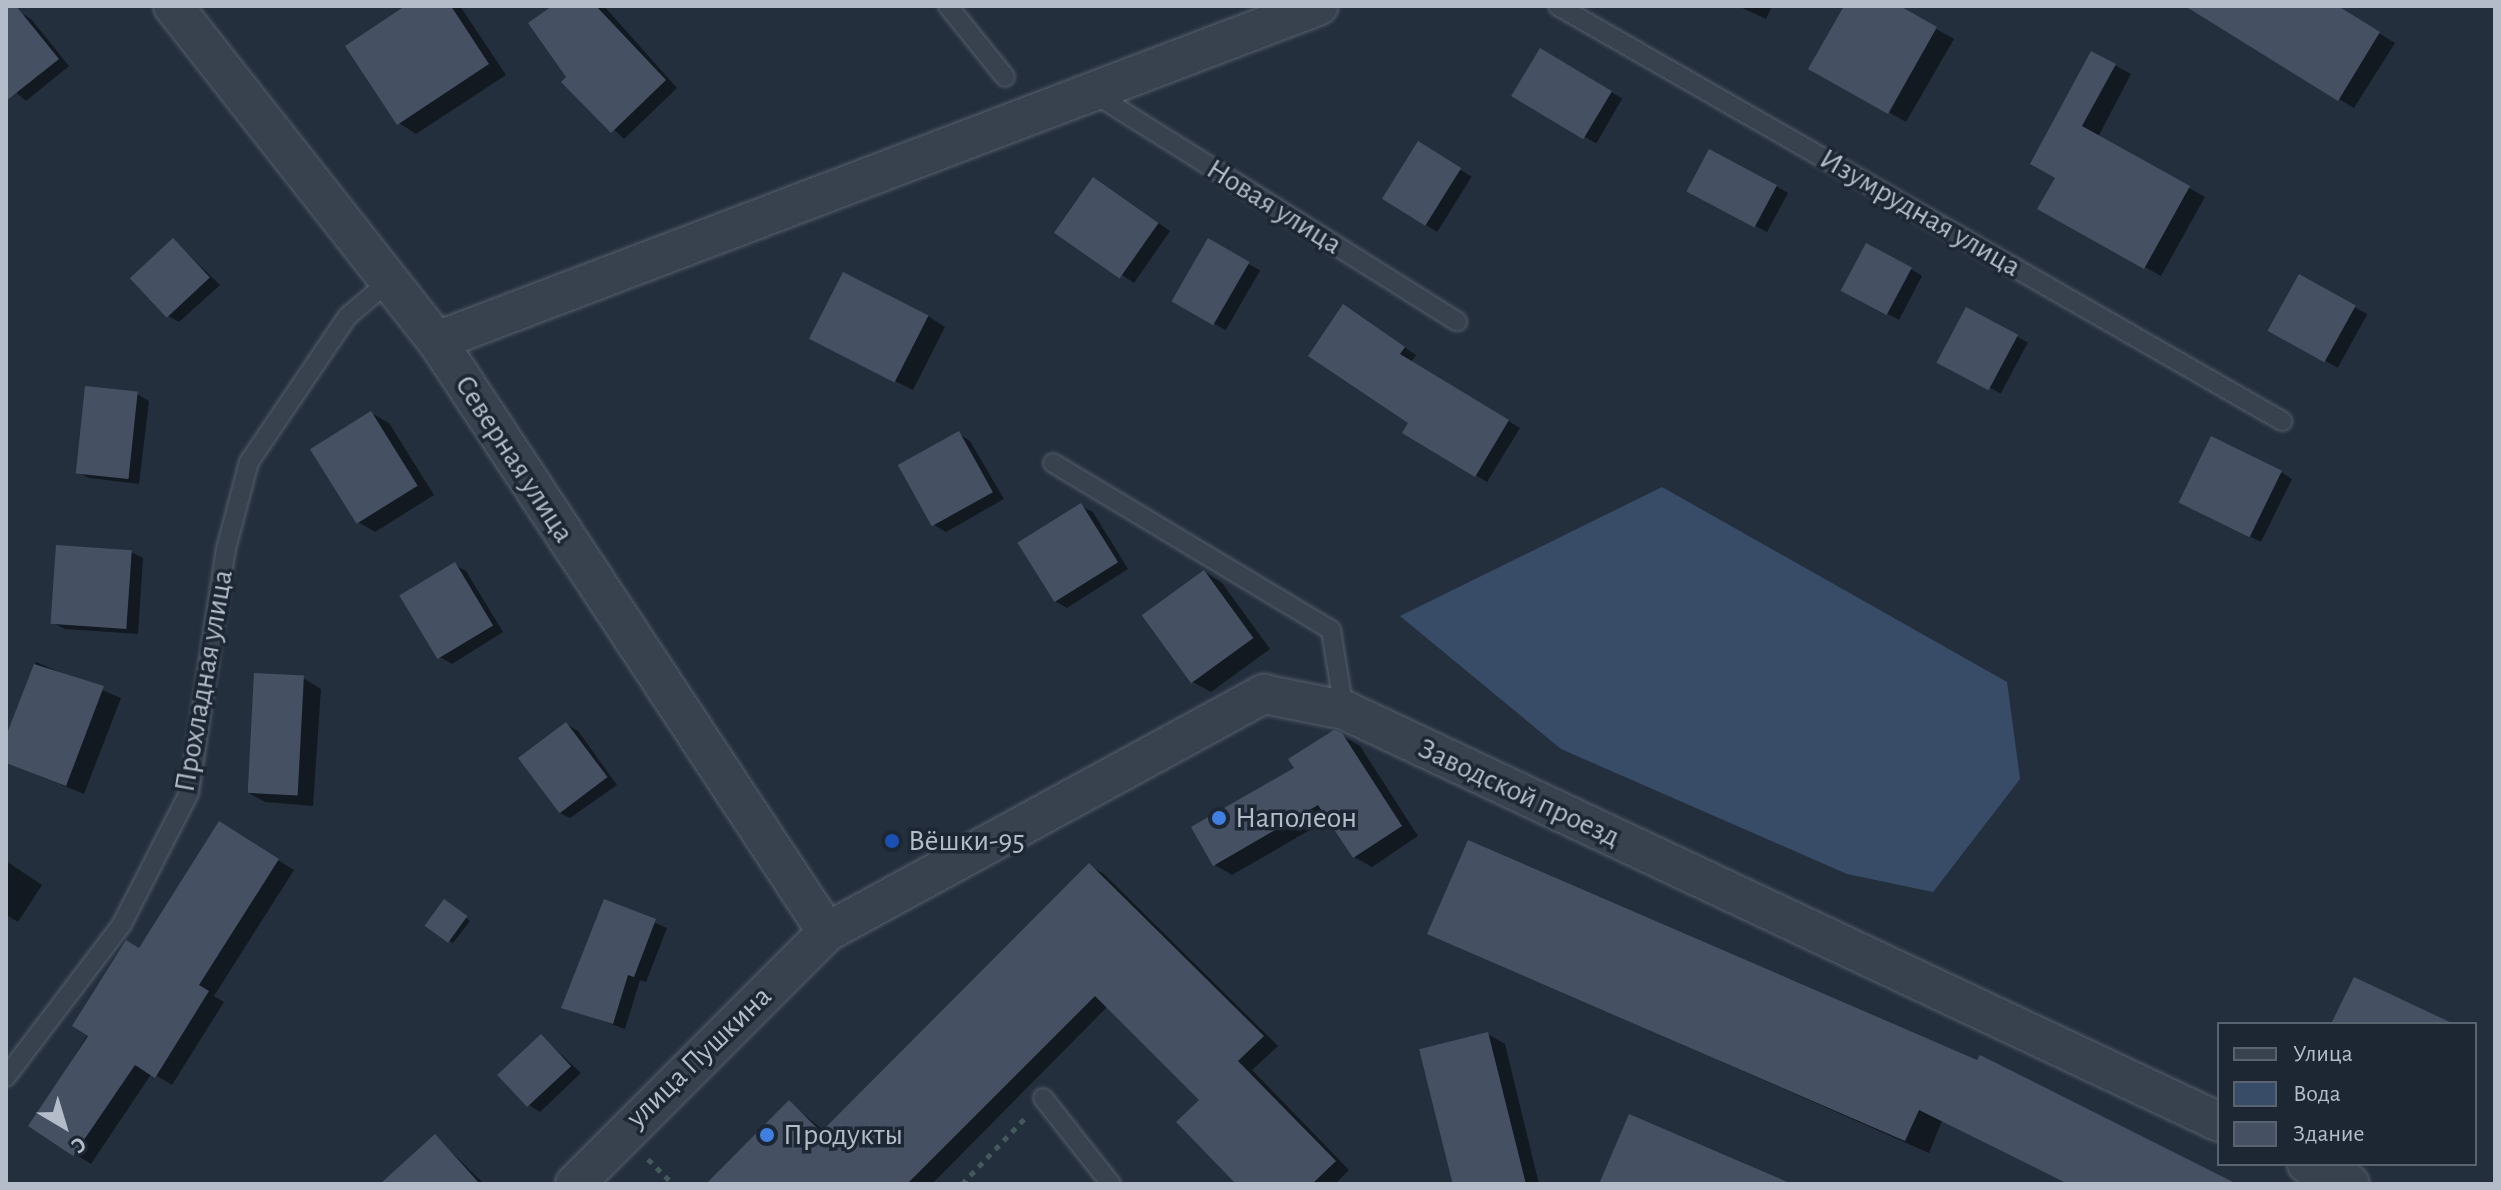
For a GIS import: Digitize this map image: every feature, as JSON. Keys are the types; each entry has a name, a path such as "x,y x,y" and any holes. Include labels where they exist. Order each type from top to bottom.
{"street":[{"name":"Северная улица","path":"173,6 387,283 437,341 827,932"},
{"path":"437,341 1318,6"},
{"name":"Заводской проезд","path":"827,932 1264,694 1344,710 2217,1121"},
{"name":"улица Пушкина","path":"575,1184 827,932"},
{"path":"2311,1166 2350,1184"}],"lane":[{"path":"948,6 1005,77"},
{"name":"Изумрудная улица","path":"1558,6 2282,421"},
{"name":"Новая улица","path":"1091,92 1457,321"},
{"name":"Прохладная улица","path":"6,1077 122,924 189,793 226,549 249,462 348,316 387,283"},
{"path":"1053,463 1331,630 1344,710"},
{"path":"1043,1098 1111,1184"}],"path":[{"path":"962,1184 1043,1098"}],"water":[{"path":"1662,487 2007,682 2020,779 1933,892 1847,874 1561,749 1400,616"}],"building":[{"path":"6,6 16,6 59,59 6,101"},
{"path":"405,6 451,6 489,64 397,125 345,46"},
{"path":"552,6 596,6 666,80 611,133 561,82 566,77 528,23"},
{"path":"1844,6 1900,6 1937,27 1888,114 1808,69"},
{"path":"2185,6 2338,6 2380,32 2338,101"},
{"path":"1540,48 1612,91 1583,139 1511,96"},
{"path":"2091,51 2116,64 2082,126 2190,186 2144,269 2037,209 2055,178 2030,164"},
{"path":"1418,141 1461,168 1425,226 1382,199"},
{"path":"1709,149 1777,185 1754,228 1686,191"},
{"path":"1093,177 1159,223 1120,279 1054,233"},
{"path":"173,238 210,277 167,318 130,278"},
{"path":"1208,238 1250,262 1213,325 1172,301"},
{"path":"1866,243 1912,267 1887,315 1841,291"},
{"path":"843,272 929,316 894,382 809,339"},
{"path":"2299,274 2356,306 2324,362 2267,331"},
{"path":"1343,304 1405,347 1400,354 1509,420 1475,477 1402,433 1408,423 1308,356"},
{"path":"1966,307 2018,335 1989,390 1936,363"},
{"path":"85,386 138,392 129,479 76,474"},
{"path":"371,411 418,486 357,524 310,449"},
{"path":"959,431 993,492 932,526 898,465"},
{"path":"2211,436 2282,471 2250,537 2179,503"},
{"path":"1081,503 1118,562 1054,602 1017,543"},
{"path":"56,545 132,550 126,629 50,624"},
{"path":"455,562 493,625 437,659 399,595"},
{"path":"1204,570 1253,638 1191,683 1142,615"},
{"path":"34,664 104,686 66,786 6,763 6,736"},
{"path":"254,673 304,676 298,795 248,793"},
{"path":"566,722 608,777 560,813 518,758"},
{"path":"1334,730 1342,733 1402,826 1353,858 1318,805 1213,866 1191,827 1294,768 1288,759"},
{"path":"219,821 279,859 199,985 209,991 155,1078 135,1065 73,1156 28,1126 88,1036 72,1026 126,940 139,948"},
{"path":"1468,840 1977,1060 1980,1055 2237,1184 2068,1184 1919,1110 1905,1141 1427,934"},
{"path":"1089,863 1264,1036 1238,1061 1336,1161 1312,1184 1236,1184 1176,1122 1199,1100 1095,996 907,1184 706,1184 789,1100 821,1132"},
{"path":"444,899 467,916 448,943 425,926"},
{"path":"604,899 656,919 634,977 628,975 613,1024 561,1008"},
{"path":"2354,977 2450,1022 2332,1022"},
{"path":"1488,1032 1526,1183 1453,1184 1419,1049"},
{"path":"541,1034 571,1066 527,1107 497,1075"},
{"path":"1629,1114 1792,1184 1599,1184"},
{"path":"435,1134 480,1184 380,1184"}],"place":[{"name":"Наполеон","path":"1219,818"},
{"name":"Вёшки-95","path":"892,841"},
{"name":"Продукты","path":"767,1135"}]}
